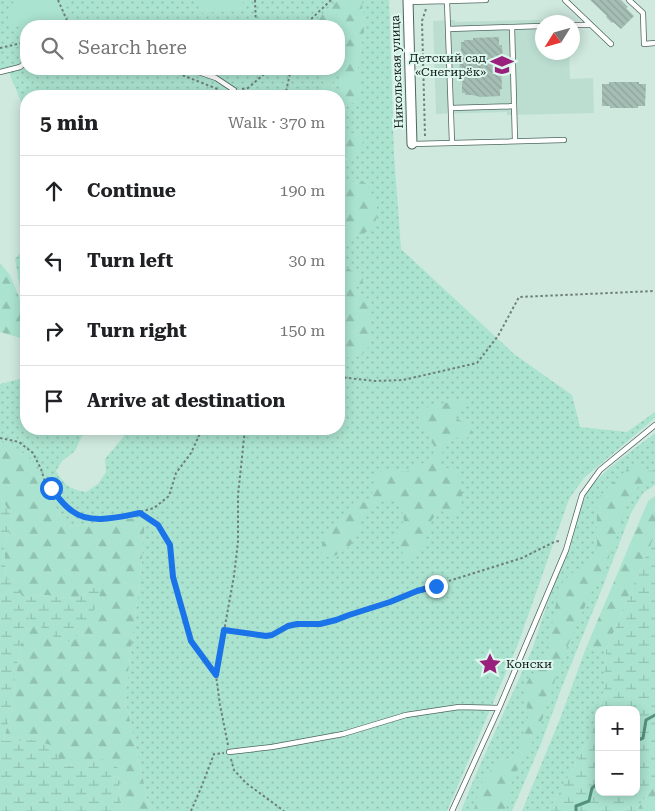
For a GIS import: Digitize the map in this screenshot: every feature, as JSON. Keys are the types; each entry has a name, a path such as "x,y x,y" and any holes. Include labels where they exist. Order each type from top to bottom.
{"street":[{"name":"Никольская улица","path":"408,1 412,144"}],"lane":[{"path":"408,1 486,0"},
{"path":"565,0 611,44"},
{"path":"629,0 643,13 644,44 655,44"},
{"path":"448,1 452,143"},
{"path":"580,26 591,25"},
{"path":"448,29 535,26"},
{"path":"512,27 515,141"},
{"path":"0,72 20,67"},
{"path":"207,75 216,78 234,90"},
{"path":"451,108 514,106"},
{"path":"412,144 564,140"},
{"path":"452,811 499,708 566,550 582,495 600,470 655,425"},
{"path":"229,752 272,747 343,734 406,715 459,706 499,708"}],"path":[{"path":"58,0 66,20"},
{"path":"255,0 256,20"},
{"path":"310,20 331,0"},
{"path":"425,143 422,21 429,2"},
{"path":"0,48 20,43"},
{"path":"286,90 290,75"},
{"path":"345,378 375,381 403,380 478,363 498,336 519,297 655,291"},
{"path":"0,438 20,442 33,453 45,482 73,513 88,518 101,519 140,513 154,508 170,496 176,473 191,453 199,435"},
{"path":"244,435 238,495 238,541 234,576 216,675 220,705 234,770 246,783 284,811"},
{"path":"140,513 158,525 170,545 173,577 191,641 216,675"},
{"path":"224,630 266,636 272,635 288,626 320,624 522,558 554,542 559,541 566,550"},
{"path":"190,811 202,788 214,754 229,752"}],"shaded area":[{"name":"Детский сад «Снегирёк»","path":"455,20 455,22 535,20 535,60 569,60 570,79 593,78 594,113 507,115 507,112 436,114 433,21"}],"green space":[{"path":"0,0 339,0 325,11 318,20 20,20 20,75 321,75 324,84 323,90 20,90 20,99 7,68 0,72"},
{"path":"14,0 67,0 60,20 20,20 20,27 6,23"},
{"path":"198,0 243,0 243,11 199,13"},
{"path":"339,0 362,0 364,32 357,71 360,96 354,103 345,103 345,90 341,90 340,75 345,75 345,20 318,20 325,11"},
{"path":"362,0 389,0 394,154 401,249 514,354 572,395 580,427 627,432 655,412 655,418 584,478 569,499 518,644 447,811 150,811 125,698 145,520 135,518 66,527 43,485 10,445 0,442 0,384 20,379 20,435 82,435 75,451 62,461 56,471 68,486 86,492 98,484 106,472 105,459 124,435 345,435 345,159 347,160 357,133 345,133 345,97 360,85 357,71 364,32"},
{"path":"321,75 334,75 332,90 323,90"},
{"path":"334,75 340,75 341,90 332,90"},
{"path":"345,133 357,133 363,140 362,149 352,158 345,158"},
{"path":"362,181 369,187 377,206 377,214 371,228 357,237 345,239 345,185"},
{"path":"20,253 20,287 15,259"},
{"path":"0,263 10,275 20,299 20,338 0,332"},
{"path":"345,268 363,278 361,287 352,287 353,291 371,300 372,305 370,345 361,356 352,358 345,357"},
{"path":"462,399 466,402 465,407 455,418 468,424 473,433 466,439 451,437 448,440 442,454 441,465 455,472 459,479 462,498 459,510 451,517 447,516 440,509 431,521 423,545 409,561 405,558 395,537 395,532 404,521 402,510 393,499 379,502 367,512 361,521 358,533 352,544 331,557 326,557 322,554 322,544 330,530 355,501 360,499 365,502 369,499 374,480 380,472 390,469 404,472 432,458 434,445 421,428 419,422 420,410"},
{"path":"655,433 655,485 643,493 631,513 542,741 512,811 461,811 532,650 574,522 589,488 609,468"},
{"path":"0,442 9,444 31,458 43,485 66,527 136,518 145,520 125,698 150,811 122,811 117,763 99,759 65,767 33,740 3,742 11,712 19,651 29,617 62,643 74,640 95,607 95,587 76,599 45,595 24,598 6,578 4,545 14,521 0,495"},
{"path":"633,464 650,471 655,470 655,479 638,487 628,501 603,574 593,589 565,652 543,717 511,785 508,802 504,811 474,811 479,791 486,776 499,763 517,754 528,722 523,690 531,675 541,667 548,651 560,585 572,573 587,564 597,551 597,500"},
{"path":"0,495 14,521 4,545 6,577 24,598 45,595 76,599 95,587 100,592 94,611 74,640 62,643 29,618 19,651 11,712 3,741 33,740 51,745 65,767 99,758 117,763 122,811 0,811"},
{"path":"655,496 655,535 606,650 586,648 648,501"},
{"path":"655,535 655,785 642,801 637,811 548,811 592,733 595,722 595,796 640,796 640,706 600,706 604,691 606,650"},
{"path":"586,648 606,650 604,691 600,706 595,706 595,722 592,733 548,811 522,811 560,719"},
{"path":"655,785 655,811 637,811 642,801"}],"building":[{"path":"590,0 621,0 634,16 621,29 612,23"},
{"path":"499,37 499,45 502,45 503,60 501,60 502,89 500,89 500,96 481,97 465,95 465,93 462,93 462,78 460,78 459,55 461,55 461,42 473,40 473,38"},
{"path":"609,82 639,82 639,84 646,84 645,106 638,106 638,108 610,108 610,106 602,106 602,84 609,84"}],"waterway":[{"path":"640,739 643,738 646,720 655,715"},
{"path":"576,811 576,806 589,801 592,788 595,786"}],"place":[{"name":"Детский сад «Снегирёк»","path":"502,65"},
{"name":"Конски","path":"490,664"}],"route":[{"path":"51,488 62,503 73,513 88,518 101,519 140,513 158,525 170,545 173,577 191,641 216,675 224,630 266,636 272,635 288,626 320,624 336,620 436,586"}]}
